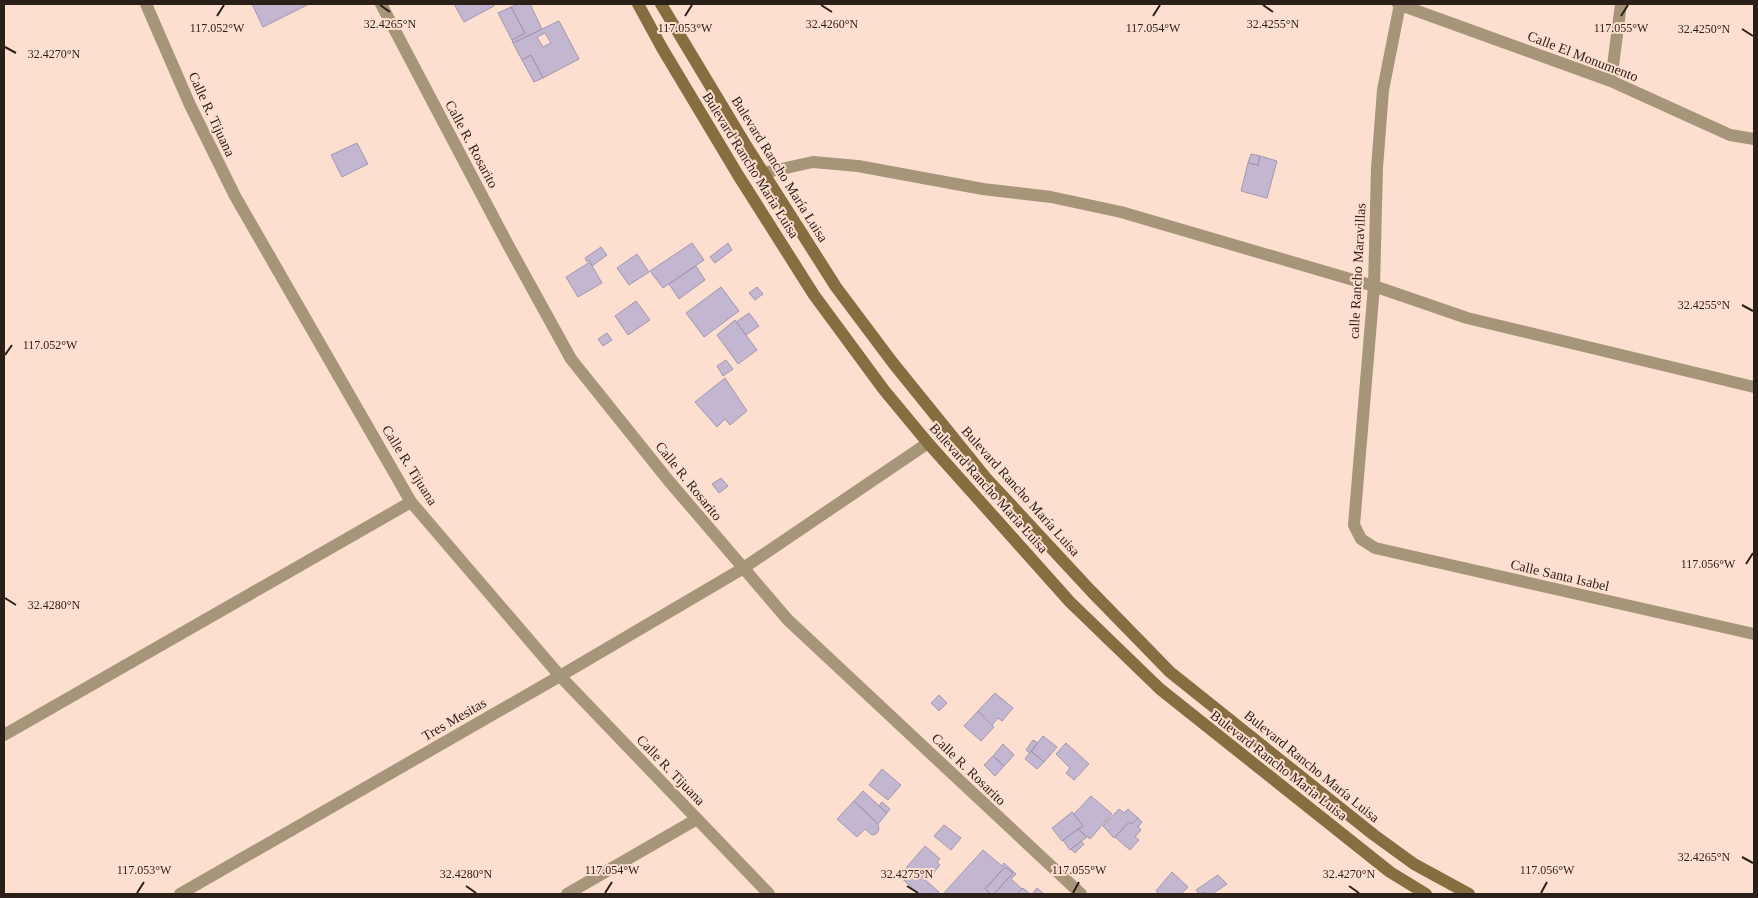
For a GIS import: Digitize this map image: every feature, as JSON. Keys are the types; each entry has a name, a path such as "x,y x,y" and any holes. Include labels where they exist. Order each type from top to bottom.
{"street":[{"name":"Calle R. Tijuana","path":"146,4 190,105 236,196 411,502 560,676 769,894"},
{"name":"Calle R. Rosarito","path":"381,4 507,243 572,359 668,480 788,620 1081,894"},
{"name":"Bulevard Rancho Maria Luisa","path":"638,4 667,57 738,175 814,295 884,390 928,443 1070,602 1160,689 1390,872 1426,894"},
{"name":"Bulevard Rancho María Luisa","path":"661,4 763,173 836,287 893,363 986,478 1091,591 1170,672 1374,835 1414,864 1469,894"},
{"name":"Calle El Monumento","path":"1399,4 1612,81 1730,135 1754,139"},
{"name":"calle Rancho Maravillas","path":"1361,539 1354,525 1374,286 1377,168 1383,90 1399,4"},
{"path":"1612,81 1621,4"},
{"path":"763,173 814,162 840,164 983,189 1051,196 1121,212 1374,286 1467,318 1754,387"},
{"name":"Tres Mesitas","path":"180,894 560,676 742,568 928,443"},
{"path":"4,735 411,502"},
{"name":"Calle Santa Isabel","path":"1361,539 1375,548 1754,634"},
{"path":"567,894 697,819"}],"building":[{"path":"252,4 309,4 263,27"},
{"path":"454,4 493,4 494,6 464,22"},
{"path":"518,4 530,4 542,29 513,43 512,40 525,33 511,7"},
{"path":"511,7 525,33 512,40 498,13"},
{"path":"559,21 579,59 543,78 531,55 522,60 513,43","holes":["545,33 551,43 543,47 537,37"]},
{"path":"531,55 543,78 534,82 522,60"},
{"path":"357,143 368,164 342,177 331,155"},
{"path":"1251,154 1260,156 1258,165 1248,163"},
{"path":"1260,156 1277,161 1267,198 1241,191 1248,163 1258,165"},
{"path":"692,243 704,260 663,288 650,271"},
{"path":"728,243 732,250 715,263 710,257"},
{"path":"601,247 607,255 592,266 589,260 587,262 585,258"},
{"path":"637,254 649,272 629,285 617,268"},
{"path":"590,262 602,283 578,297 566,277"},
{"path":"696,266 705,280 679,299 669,284"},
{"path":"721,287 739,311 704,337 686,313"},
{"path":"757,287 763,294 755,300 749,293"},
{"path":"636,301 650,320 628,335 615,316"},
{"path":"749,313 759,326 746,335 736,322"},
{"path":"735,320 757,350 738,364 717,335"},
{"path":"607,333 612,340 603,346 598,339"},
{"path":"726,360 733,369 723,376 717,366"},
{"path":"725,378 747,411 730,425 725,419 717,427 695,402"},
{"path":"721,478 728,486 719,493 712,484"},
{"path":"995,693 1013,708 1002,721 998,718 992,725 978,711"},
{"path":"939,695 947,703 939,711 931,703"},
{"path":"978,711 994,727 981,741 964,726"},
{"path":"1043,736 1057,747 1044,762 1031,751"},
{"path":"1033,740 1038,743 1030,753 1026,750"},
{"path":"1066,743 1089,764 1074,780 1066,773 1070,768 1056,754"},
{"path":"1003,744 1014,755 1004,766 993,756"},
{"path":"1031,751 1044,762 1037,769 1025,759"},
{"path":"993,756 1004,766 995,776 984,765"},
{"path":"882,769 901,785 888,800 869,785"},
{"path":"863,791 887,813 878,824 854,801"},
{"path":"1091,796 1112,814 1090,839 1078,829 1083,826 1074,814"},
{"path":"854,801 878,824 879,830 876,834 872,835 865,829 857,837 837,819"},
{"path":"882,802 890,809 887,813 879,806"},
{"path":"1119,809 1124,813 1128,809 1138,818 1132,824 1129,822 1114,838 1103,826"},
{"path":"1072,812 1083,826 1062,841 1052,828"},
{"path":"1138,818 1142,822 1138,827 1141,830 1135,837 1139,840 1130,850 1115,837 1129,822 1132,824"},
{"path":"944,825 961,838 951,850 934,836"},
{"path":"1078,829 1087,837 1070,850 1063,840"},
{"path":"1081,841 1084,844 1075,853 1071,849"},
{"path":"925,846 940,859 937,862 940,865 931,876 927,873 923,878 939,892 937,894 919,894 899,876"},
{"path":"983,850 1002,866 1004,863 1016,874 1011,879 1022,889 1017,894 994,894 1013,873 1005,867 985,889 991,894 943,894"},
{"path":"1005,867 1013,873 994,894 991,894 985,889"},
{"path":"1172,872 1188,887 1181,894 1159,894 1156,891"},
{"path":"1218,875 1227,884 1212,894 1205,892 1199,894 1196,890"},
{"path":"1023,888 1030,894 1017,894"},
{"path":"1037,888 1044,894 1032,894"}]}
